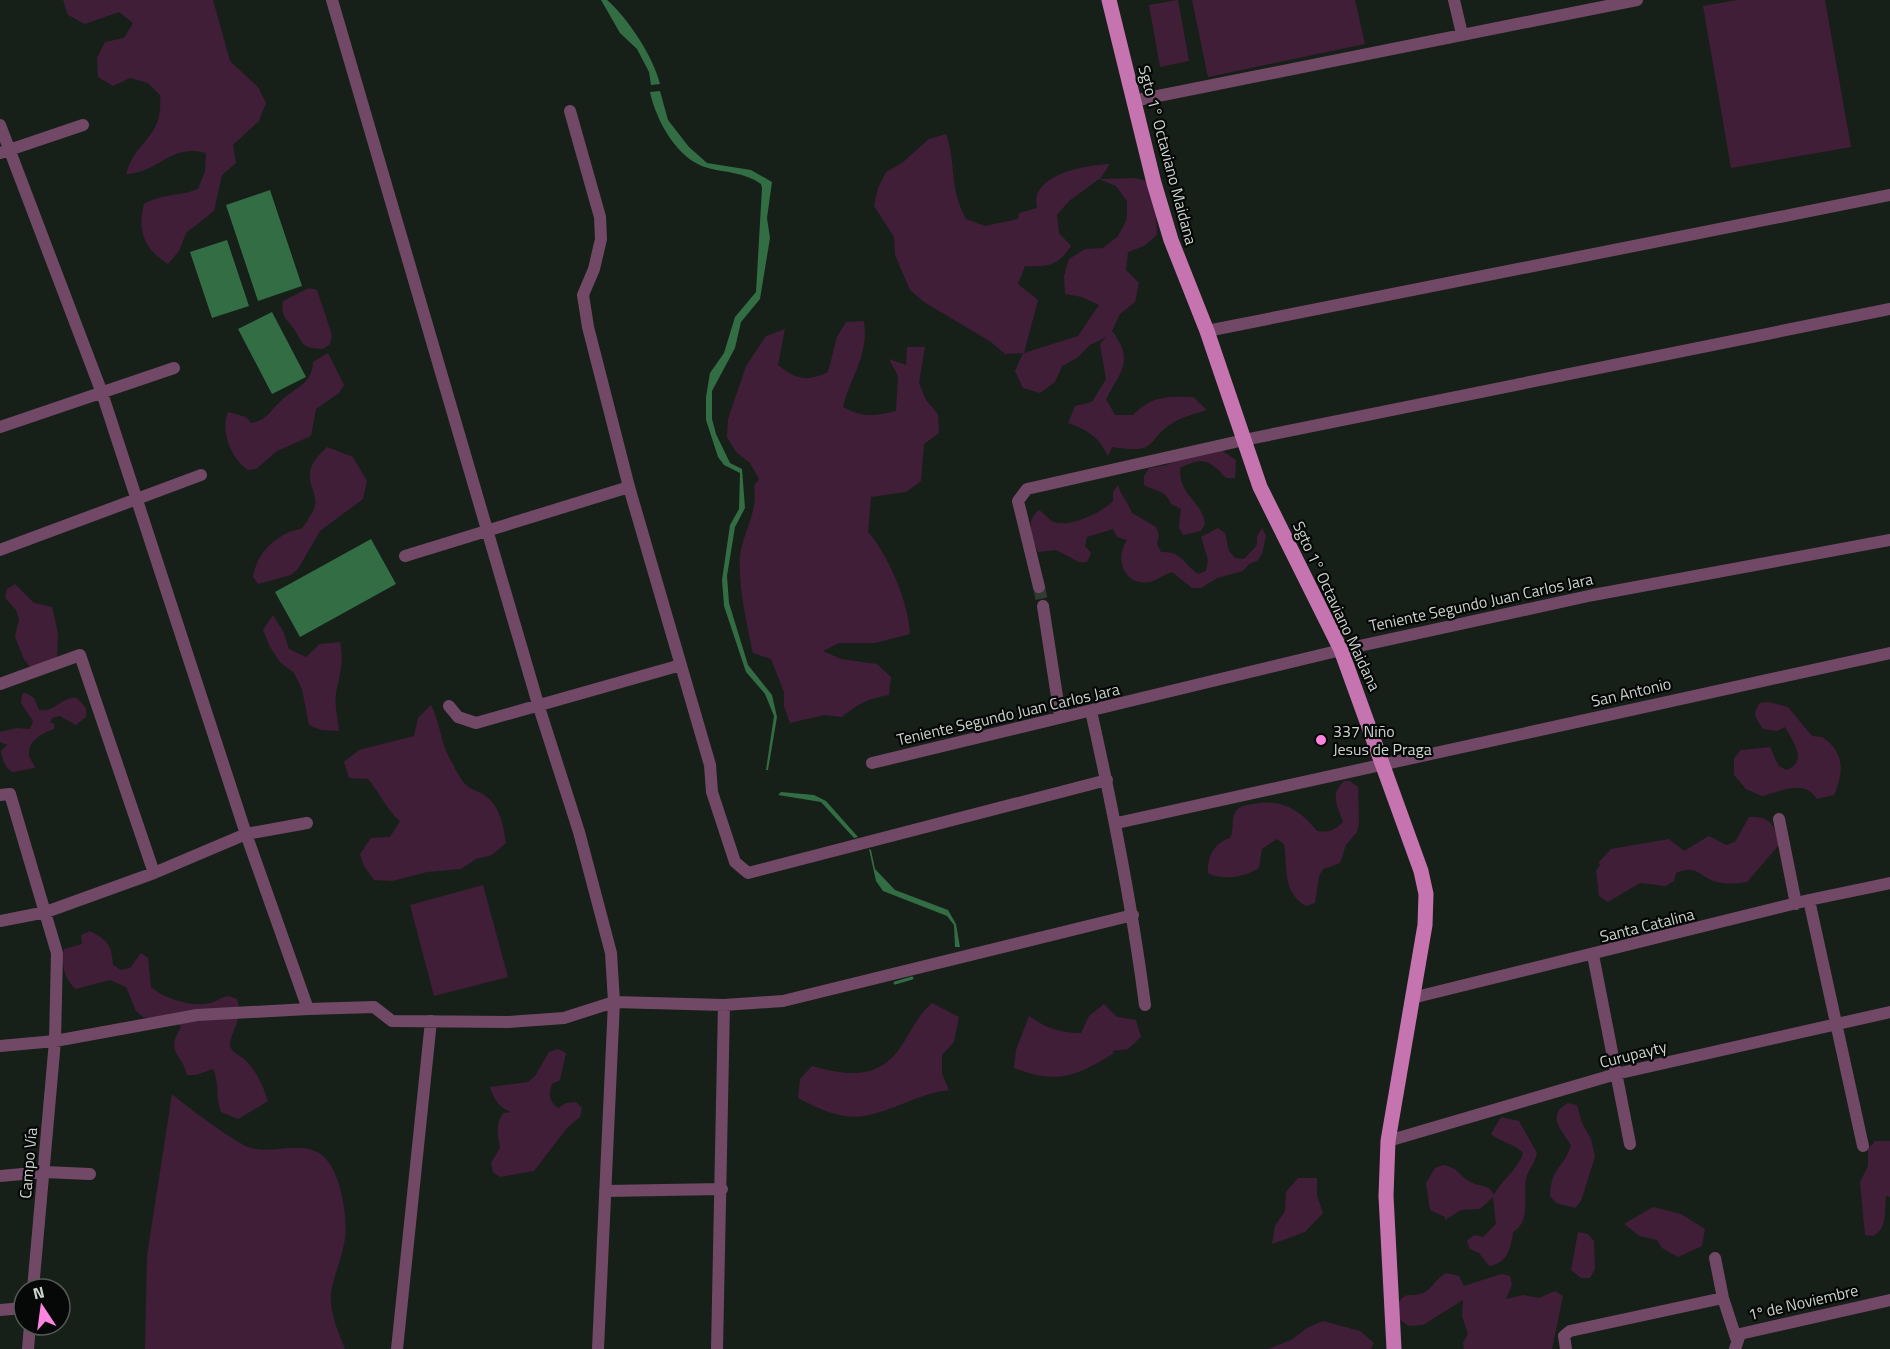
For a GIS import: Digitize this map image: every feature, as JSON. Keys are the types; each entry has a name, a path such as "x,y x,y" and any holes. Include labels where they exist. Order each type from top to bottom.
{"main road":[{"name":"Sgto 1° Octaviano Maidana","path":"1109,0 1133,101 1171,240 1208,331 1260,486 1341,650 1360,698 1380,764 1407,827 1426,894 1425,925 1388,1141 1386,1196 1394,1349"}],"street":[{"path":"332,0 538,704 579,831 611,953 614,1002 598,1349"},
{"path":"1454,0 1462,34"},
{"path":"1133,101 1637,0"},
{"path":"570,111 600,217 601,239 594,269 583,295 588,327 629,488 710,765 716,802 735,862 748,873 1107,780"},
{"path":"0,124 4,152 102,393 246,834 308,1009"},
{"path":"4,152 83,125"},
{"path":"1208,331 1890,195"},
{"path":"1039,587 1018,501 1027,489 1244,440 1890,309"},
{"path":"0,427 174,368"},
{"path":"0,550 201,475"},
{"path":"405,556 629,488"},
{"name":"Teniente Segundo Juan Carlos Jara","path":"873,763 1341,650 1593,595 1890,540"},
{"path":"1043,606 1060,716"},
{"name":"San Antonio","path":"1117,823 1890,653"},
{"path":"0,684 80,655 154,873"},
{"path":"449,706 458,717 476,723 681,665"},
{"path":"1091,711 1117,823 1133,915 1145,1005"},
{"name":"Campo Vía","path":"0,795 10,794 57,953 55,1041 34,1277"},
{"path":"1779,819 1796,904"},
{"path":"0,921 46,912 154,873 246,834 307,824"},
{"name":"Santa Catalina","path":"1412,998 1809,900 1890,883"},
{"path":"1809,900 1863,1146"},
{"path":"0,1046 55,1041 197,1015 374,1007 393,1021 543,1021 564,1018 614,1002 724,1005 783,1001 1133,915"},
{"path":"1593,955 1630,1144"},
{"path":"717,1349 724,1005"},
{"name":"Curupayty","path":"1388,1141 1616,1074 1890,1012"},
{"path":"397,1349 431,1021"},
{"path":"0,1176 44,1172 90,1174"},
{"path":"605,1191 722,1190"},
{"path":"1715,1258 1736,1343"},
{"path":"1566,1349 1564,1336 1570,1331 1724,1298"},
{"name":"1º de Noviembre","path":"1736,1343 1740,1334 1890,1300"}],"shaded area":[{"path":"63,0 213,0 230,61 258,87 266,103 259,121 233,145 236,163 222,175 214,211 186,233 179,251 168,264 153,252 144,238 141,223 144,204 158,198 198,189 205,171 206,153 183,152 147,169 126,174 130,162 158,121 160,95 148,83 130,78 113,86 98,77 97,58 105,42 124,38 133,23 119,12 85,24 68,15"},
{"path":"601,0 607,0 631,28 652,62 660,84 651,85 649,72 637,49 620,33"},
{"path":"1178,0 1189,61 1160,67 1149,5"},
{"path":"1192,0 1355,0 1365,44 1208,77"},
{"path":"1738,0 1825,0 1851,147 1731,168 1703,6"},
{"path":"660,91 668,120 689,147 707,163 751,170 772,182 767,218 770,238 760,299 741,322 735,348 712,391 712,419 716,434 730,463 742,469 745,508 735,527 727,576 729,603 748,665 772,695 777,717 768,770 766,770 774,716 765,694 746,672 724,606 722,580 730,525 739,509 740,473 724,465 718,457 706,420 706,397 710,373 724,353 735,317 756,292 762,188 761,184 748,177 708,168 687,157 670,138 657,115 650,92"},
{"path":"946,134 960,207 966,219 985,226 1018,219 1019,213 1037,208 1037,196 1042,187 1051,179 1075,169 1110,164 1100,179 1135,178 1154,183 1157,235 1144,246 1128,252 1126,270 1139,283 1135,302 1120,314 1112,331 1123,350 1124,358 1121,372 1106,399 1115,415 1133,415 1146,404 1160,398 1176,397 1193,397 1207,410 1176,421 1146,447 1128,449 1112,447 1108,456 1092,435 1068,423 1075,406 1092,402 1106,379 1100,344 1106,337 1090,345 1077,358 1062,366 1055,382 1040,393 1023,388 1015,371 1023,353 1005,354 991,342 924,302 910,290 895,255 894,237 874,206 878,188 886,172 902,163 929,139","holes":["1099,179 1116,186 1127,201 1127,219 1118,236 1103,248 1085,249 1069,259 1064,276 1065,294 1082,297 1099,305 1078,336 1024,353 1038,300 1018,284 1025,266 1052,264 1061,258 1071,246 1059,233 1057,215 1069,201"]},
{"path":"270,190 302,286 258,301 226,205"},
{"path":"227,240 249,306 212,318 190,252"},
{"path":"309,288 317,290 332,335 330,344 323,349 303,344 285,318 283,311 283,301"},
{"path":"272,312 306,377 272,394 238,329"},
{"path":"864,321 862,355 843,407 856,413 869,415 896,411 898,376 889,359 906,365 907,347 925,347 919,383 926,400 938,414 939,433 924,444 921,481 906,492 871,497 868,532 883,553 902,594 910,634 875,643 839,643 823,651 841,659 877,664 891,677 889,695 864,702 842,717 824,715 790,723 784,706 784,692 771,659 753,653 748,629 741,587 740,561 743,542 753,511 754,486 759,479 750,463 736,452 727,437 728,419 746,366 766,336 785,329 778,365 791,374 808,378 828,372 837,337 846,322"},
{"path":"328,353 344,385 339,393 316,409 311,436 277,451 256,469 248,470 232,452 226,436 228,412 246,417 251,423 261,420 306,381 310,376 313,362"},
{"path":"327,447 353,457 367,481 363,499 320,531 298,569 291,575 258,584 253,577 265,550 282,536 302,528 312,513 315,498 311,484 311,468 316,458"},
{"path":"1221,450 1236,460 1235,478 1226,478 1206,462 1195,462 1180,468 1183,486 1200,509 1205,524 1201,531 1183,535 1179,527 1181,509 1171,504 1163,493 1144,485 1144,476 1149,468 1167,465 1184,456"},
{"path":"1118,485 1132,513 1156,527 1159,535 1157,544 1161,552 1178,556 1198,574 1206,571 1208,560 1201,537 1218,528 1225,533 1229,551 1235,558 1244,559 1257,545 1257,536 1262,528 1266,536 1262,554 1257,561 1249,564 1243,571 1217,578 1201,588 1192,588 1172,572 1150,582 1134,580 1124,570 1122,563 1121,555 1127,540 1117,537 1113,529 1087,537 1085,546 1091,553 1087,562 1079,562 1056,550 1038,552 1031,524 1039,510 1054,522 1077,521 1094,514 1113,501 1113,492"},
{"path":"371,539 396,584 300,637 275,592"},
{"path":"15,584 34,603 52,607 58,633 57,660 30,667 25,660 25,662 15,637 19,619 16,610 5,598 7,589"},
{"path":"273,615 283,631 289,649 306,657 320,644 340,642 342,662 336,697 339,731 321,730 309,725 302,689 294,673 280,662 270,647 263,630"},
{"path":"26,693 34,698 39,710 50,709 67,699 77,698 86,708 86,717 76,725 60,716 52,718 50,722 54,724 54,729 41,735 33,742 29,750 30,759 35,768 13,772 3,760 1,751 7,745 0,742 0,732 17,728 30,729 33,721 21,703 22,694"},
{"path":"1769,702 1788,707 1812,736 1822,737 1835,749 1839,756 1841,770 1834,795 1817,799 1805,789 1791,788 1762,796 1746,789 1734,775 1734,758 1741,750 1770,747 1778,765 1786,770 1797,762 1795,745 1785,727 1777,731 1763,729 1757,719 1755,714 1760,703"},
{"path":"431,705 446,751 457,772 466,785 489,798 497,809 506,843 492,855 476,859 461,869 427,872 392,881 374,880 364,866 360,854 371,838 390,837 400,821 368,779 349,778 344,762 359,750 414,736 418,718"},
{"path":"1344,781 1350,781 1358,787 1357,832 1346,845 1340,863 1323,869 1319,876 1315,903 1306,906 1293,894 1288,879 1284,844 1277,839 1262,849 1259,868 1254,871 1241,876 1226,877 1208,873 1213,851 1220,843 1230,838 1234,814 1239,808 1263,803 1281,804 1304,817 1317,831 1325,832 1343,822 1336,796 1339,786"},
{"path":"781,792 814,795 826,801 858,837 854,838 821,802 778,795"},
{"path":"1749,817 1767,820 1776,832 1779,845 1747,882 1733,884 1718,882 1694,870 1686,870 1676,873 1674,881 1666,886 1640,883 1608,902 1599,896 1596,870 1601,864 1598,863 1611,849 1669,839 1684,851 1709,836 1726,845 1735,842"},
{"path":"869,849 875,869 895,890 948,910 956,924 960,947 955,947 954,925 947,916 883,891 876,881"},
{"path":"483,885 508,977 434,996 410,905"},
{"path":"90,931 108,944 113,965 121,970 130,968 141,953 148,958 151,987 163,995 195,1004 212,1002 228,996 237,999 239,1014 231,1039 231,1048 253,1069 268,1101 238,1119 221,1112 213,1069 196,1075 187,1075 175,1048 174,1042 181,1027 178,1023 143,1017 136,1011 126,987 110,980 76,989 64,971 64,949 82,944 81,935"},
{"path":"932,1003 959,1017 954,1042 942,1055 942,1074 949,1090 926,1095 875,1114 855,1117 830,1112 798,1098 800,1079 812,1066 836,1072 860,1073 871,1071 891,1059 918,1019"},
{"path":"1104,1004 1117,1017 1136,1020 1141,1037 1128,1049 1112,1051 1114,1053 1089,1067 1066,1076 1043,1076 1014,1068 1016,1050 1029,1016 1054,1029 1081,1033 1089,1016"},
{"path":"558,1049 566,1053 560,1080 552,1084 550,1098 558,1108 566,1103 576,1102 582,1108 580,1117 567,1128 534,1171 500,1177 493,1172 491,1163 500,1148 498,1130 500,1118 503,1113 511,1112 498,1103 490,1087 528,1082 535,1076 549,1052"},
{"path":"172,1094 211,1124 251,1148 268,1150 302,1148 319,1153 326,1159 337,1179 344,1205 346,1229 344,1245 332,1285 331,1307 345,1349 145,1349 147,1256"},
{"path":"1568,1103 1577,1105 1582,1123 1591,1139 1595,1157 1581,1201 1575,1208 1556,1203 1550,1196 1555,1173 1571,1145 1560,1128 1557,1118 1561,1108"},
{"path":"1501,1117 1519,1121 1537,1153 1526,1179 1522,1222 1513,1232 1510,1249 1504,1258 1489,1266 1479,1253 1470,1249 1467,1241 1474,1235 1483,1237 1496,1224 1493,1197 1480,1209 1461,1210 1445,1220 1445,1217 1430,1210 1426,1183 1435,1168 1443,1165 1455,1170 1473,1183 1487,1187 1494,1195 1523,1153 1491,1134"},
{"path":"1872,1141 1890,1141 1890,1197 1886,1196 1881,1229 1873,1236 1865,1235 1860,1182 1868,1166 1868,1148 1875,1142"},
{"path":"1298,1178 1317,1178 1317,1196 1323,1213 1305,1232 1272,1244 1275,1226 1285,1211 1286,1192"},
{"path":"1653,1207 1681,1214 1705,1229 1702,1246 1678,1257 1662,1248 1657,1240 1640,1236 1624,1224"},
{"path":"1578,1232 1588,1234 1594,1241 1595,1269 1590,1278 1581,1278 1571,1270"},
{"path":"1446,1273 1459,1276 1464,1286 1501,1274 1510,1276 1512,1285 1506,1299 1523,1295 1539,1298 1555,1291 1563,1296 1552,1349 1464,1349 1463,1343 1468,1334 1462,1316 1463,1300 1423,1325 1409,1326 1397,1318 1398,1307 1403,1297 1417,1295 1428,1290"},
{"path":"1323,1321 1360,1331 1374,1343 1371,1349 1268,1349 1291,1340 1307,1328"}],"waterway":[{"path":"895,983 912,978"}],"tunnel":[{"path":"1039,587 1043,606"}],"place":[{"name":"337 Niño Jesus de Praga","path":"1321,740"}]}
